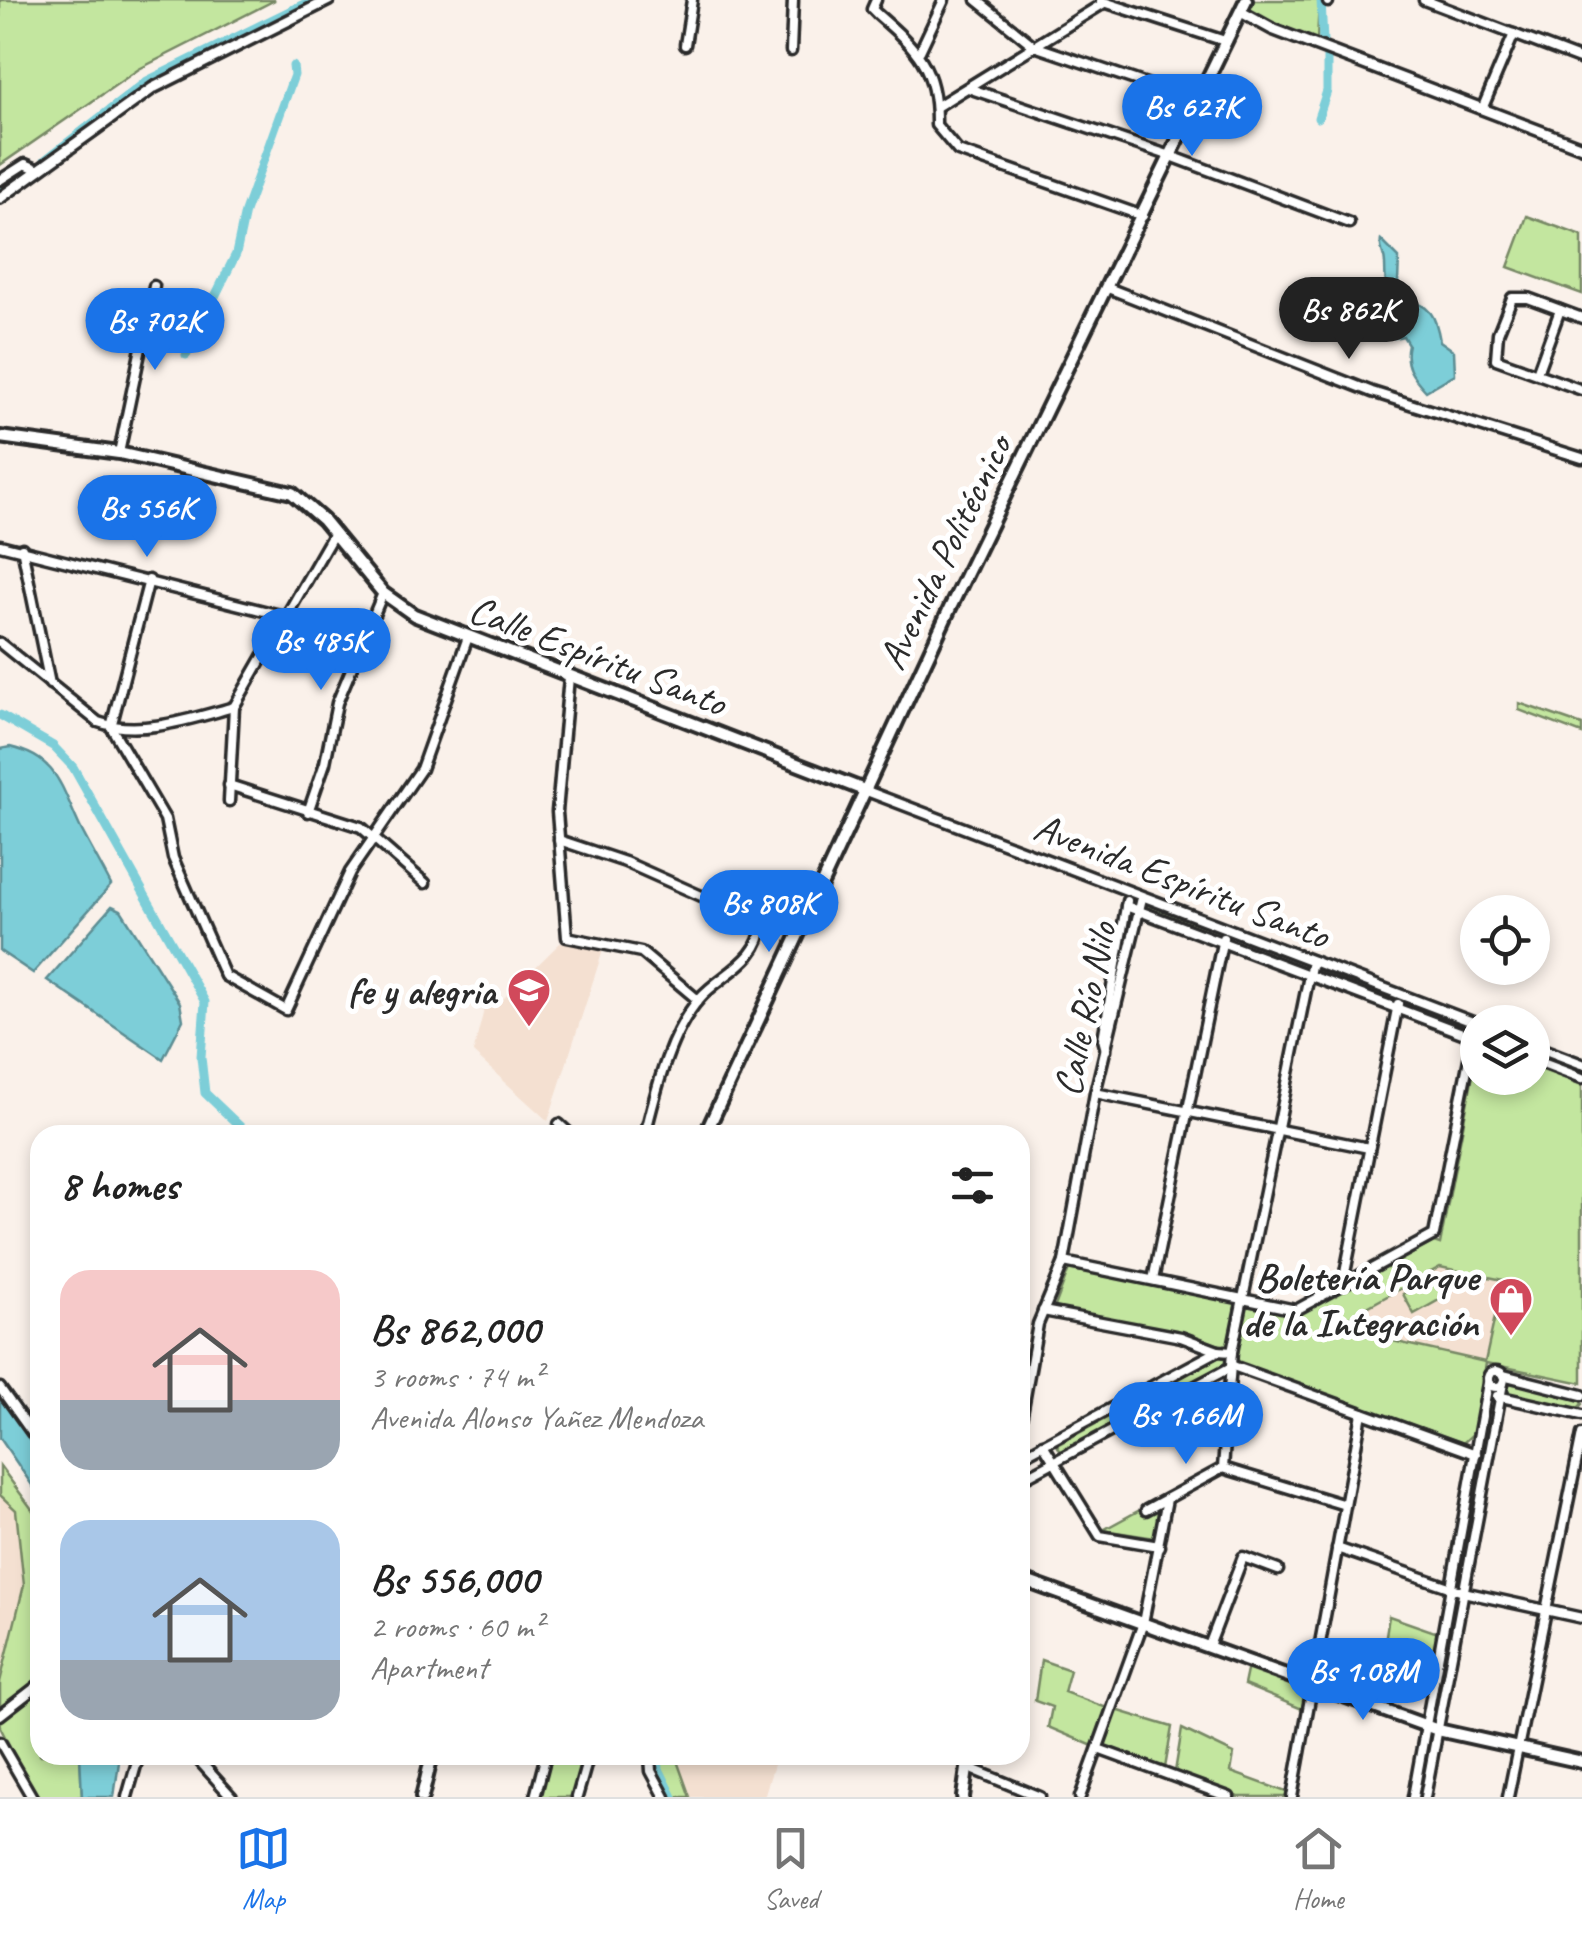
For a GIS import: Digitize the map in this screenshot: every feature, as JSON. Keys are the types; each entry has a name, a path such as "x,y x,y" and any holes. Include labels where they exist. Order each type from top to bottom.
{"main road":[{"name":"Avenida Politécnico","path":"711,1125 864,790 1246,0"},
{"name":"Calle Espíritu Santo","path":"0,437 119,453 292,494 304,500 383,593 414,616 864,790"},
{"path":"1030,1583 1438,1730 1582,1762"},
{"path":"422,1797 430,1765"},
{"path":"963,1797 967,1765"}],"street":[{"path":"0,198 153,88 329,0"},
{"path":"685,46 692,0"},
{"path":"791,51 793,0"},
{"path":"876,0 872,9 876,14 920,51 936,107 936,126 958,151 1143,216"},
{"path":"920,51 944,0"},
{"path":"977,0 1034,46 1197,102"},
{"path":"1236,0 1241,12 1272,29 1582,147"},
{"path":"1424,0 1443,4 1582,60"},
{"path":"936,107 1102,1 1225,41"},
{"path":"1483,107 1514,34"},
{"path":"968,88 1171,156 1349,223"},
{"path":"0,180 24,164 39,170"},
{"path":"119,453 154,286"},
{"path":"1108,288 1372,392 1582,458"},
{"path":"1582,318 1519,296 1512,298 1503,314 1496,359 1582,390"},
{"path":"1537,373 1560,310"},
{"path":"229,801 234,707 334,533"},
{"path":"0,545 288,617"},
{"path":"22,548 50,684"},
{"path":"149,580 111,726 165,819 173,858 225,976 286,1010 350,872 421,768 468,637"},
{"path":"308,812 325,763 338,703 383,593"},
{"path":"0,643 98,722 111,726 150,726 234,707"},
{"path":"569,677 559,840 567,937 641,952 698,1000"},
{"path":"228,785 374,836 425,883"},
{"name":"Avenida Espíritu Santo","path":"864,790 1460,1018"},
{"path":"559,840 625,862 754,916 762,923 755,946 743,962 698,1000 671,1051 647,1125"},
{"path":"1107,1051 1103,1039 1129,892"},
{"name":"Calle Río Nilo","path":"1030,1373 1042,1310 1064,1262 1096,1093 1142,898"},
{"name":"Avenida Espíritu Santo","path":"1126,906 1460,1032"},
{"path":"1153,1280 1225,929"},
{"path":"1223,1468 1234,1366 1232,1352 1312,962"},
{"path":"1342,1283 1401,995"},
{"path":"1550,1052 1582,1064"},
{"path":"1550,1066 1582,1078"},
{"path":"1096,1093 1369,1148"},
{"path":"1064,1262 1296,1310 1434,1235 1463,1095"},
{"path":"1042,1310 1181,1336 1218,1351 1232,1352"},
{"path":"1030,1451 1218,1351"},
{"path":"1030,1475 1234,1366 1476,1454"},
{"path":"1414,1797 1488,1382 1497,1388 1503,1379"},
{"path":"1503,1379 1582,1394"},
{"path":"1425,1797 1503,1379"},
{"path":"0,1388 30,1430"},
{"path":"1488,1394 1582,1416"},
{"path":"1292,1797 1362,1413"},
{"path":"1508,1797 1582,1434"},
{"path":"1043,1444 1100,1536 1158,1546"},
{"path":"1146,1510 1223,1468 1345,1505"},
{"path":"1080,1797 1143,1623 1167,1499"},
{"path":"1337,1548 1463,1592 1582,1618"},
{"path":"1209,1646 1243,1557 1278,1570"},
{"path":"0,1715 30,1692"},
{"path":"0,1742 32,1797"},
{"path":"1098,1749 1229,1797"},
{"path":"128,1797 137,1765"},
{"path":"203,1765 232,1797"},
{"path":"534,1797 543,1765"},
{"path":"577,1797 586,1765"},
{"path":"651,1765 664,1797"},
{"path":"976,1765 1040,1797"}],"shaded area":[{"name":"fe y alegria","path":"560,943 604,947 548,1121 473,1053 487,998 499,1003"},
{"path":"1440,1267 1503,1279 1485,1363 1329,1327"},
{"path":"0,1466 30,1506 30,1567 0,1708"},
{"path":"679,1765 774,1765 764,1797 690,1797"}],"green space":[{"path":"0,0 275,0 139,69 0,165"},
{"path":"1253,0 1319,0 1317,41 1248,12"},
{"path":"1527,216 1582,236 1582,294 1508,267"},
{"path":"1519,703 1582,725 1582,734 1519,710"},
{"path":"1143,902 1218,929 1217,934 1141,908"},
{"path":"1316,967 1393,997 1391,1002 1314,972"},
{"path":"1550,1073 1582,1085 1582,1383 1486,1363 1475,1432 1463,1443 1239,1363 1236,1353 1247,1305 1297,1315 1434,1242 1440,1244 1469,1095 1550,1095","holes":["1440,1267 1503,1280 1485,1362 1331,1327"]},
{"path":"1070,1266 1236,1303 1229,1342 1222,1346 1186,1333 1054,1309"},
{"path":"1435,1277 1446,1296 1414,1314 1403,1294"},
{"path":"1221,1356 1228,1362 1061,1452 1057,1445"},
{"path":"1509,1382 1579,1398 1582,1404 1576,1410 1507,1393"},
{"path":"0,1466 30,1506 30,1765 80,1765 82,1797 36,1797 0,1727 0,1682 24,1585 16,1510 0,1495"},
{"path":"1162,1505 1155,1538 1103,1530 1140,1510"},
{"path":"1389,1616 1438,1633 1428,1684 1381,1667"},
{"path":"1041,1660 1070,1670 1064,1692 1107,1708 1093,1746 1048,1727 1052,1707 1035,1701"},
{"path":"1248,1666 1306,1688 1302,1709 1244,1685"},
{"path":"1116,1710 1172,1727 1165,1768 1102,1748"},
{"path":"1182,1729 1234,1754 1231,1772 1289,1793 1288,1797 1238,1797 1175,1772"},
{"path":"548,1765 583,1765 574,1797 540,1797"},
{"path":"654,1765 679,1765 690,1797 668,1797"}],"water":[{"path":"1381,240 1399,258 1398,282 1405,300 1426,308 1434,319 1440,341 1454,351 1455,374 1426,391 1410,370 1408,344 1403,336 1394,338"},
{"path":"10,747 39,759 56,776 111,885 33,973 0,951 0,749"},
{"path":"112,906 121,910 180,1003 183,1020 163,1059 47,980"},
{"path":"0,1398 30,1441 30,1482 0,1438"},
{"path":"80,1765 119,1765 114,1797 82,1797"}],"waterway":[{"path":"45,160 147,81 312,0"},
{"path":"1321,0 1323,41"},
{"path":"1318,118 1327,91 1327,54"},
{"path":"186,355 236,254 245,212 294,75 293,66"},
{"path":"0,191 31,169"},
{"path":"0,715 53,746 73,767 205,1002 201,1057 205,1093 239,1125"},
{"path":"659,1765 673,1797"}],"place":[{"name":"fe y alegria","path":"529,1028"},
{"name":"Boletería Parque de la Integración","path":"1511,1337"}]}
